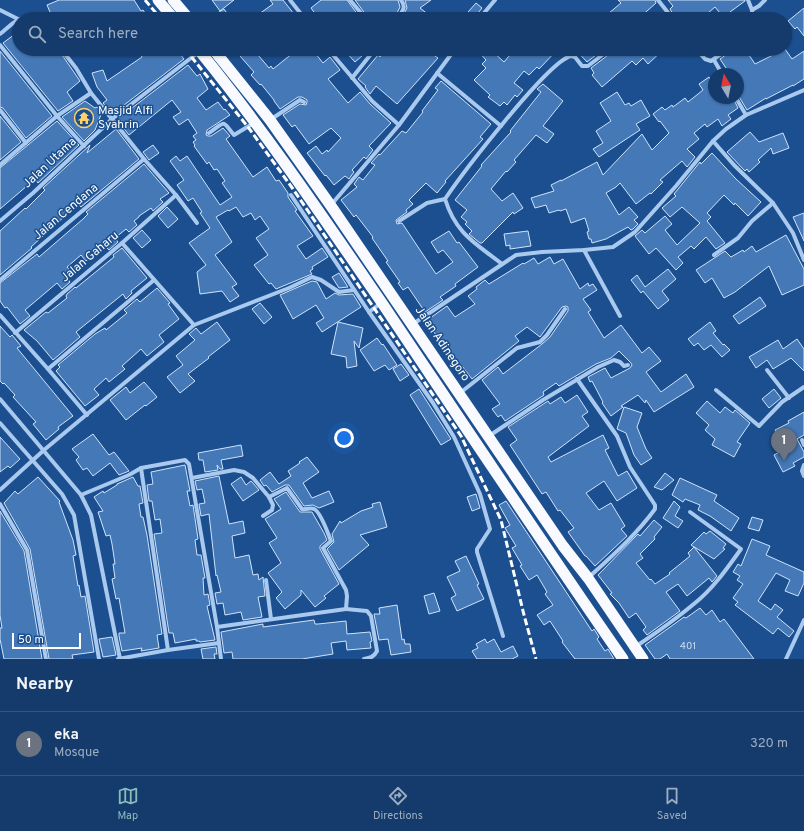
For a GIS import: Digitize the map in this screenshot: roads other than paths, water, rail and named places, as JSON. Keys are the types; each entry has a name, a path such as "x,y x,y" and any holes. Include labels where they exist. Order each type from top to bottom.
{"highway":[{"path":"158,0 168,12"},
{"path":"173,0 183,12"},
{"path":"204,56 256,122 320,211 550,555 623,659"},
{"name":"Jalan Adinegoro","path":"219,56 270,120 331,206 413,324 563,546 588,578 643,659"},
{"path":"535,532 544,530 549,524"},
{"path":"550,555 551,551 559,546 563,546"}],"street":[{"path":"290,0 299,12"},
{"path":"350,0 360,12"},
{"path":"401,0 404,4 401,12"},
{"path":"485,12 495,0"},
{"path":"658,0 667,12"},
{"path":"748,0 752,10 765,0"},
{"path":"0,10 12,16"},
{"path":"0,34 12,24"},
{"path":"0,45 57,116 84,146"},
{"path":"67,56 76,68 90,93 144,159 176,195 197,223"},
{"name":"Jalan Utama","path":"0,221 33,193 112,119 191,56"},
{"path":"334,56 372,101 399,125"},
{"path":"352,78 369,56"},
{"path":"331,206 399,125 450,56"},
{"path":"399,221 427,203 445,199 501,126 541,81 562,61 571,56 575,58 582,66 588,66 601,56"},
{"path":"702,56 709,61 714,60 719,56"},
{"path":"714,60 719,68"},
{"path":"437,73 501,126"},
{"path":"413,324 516,256 542,252 584,250 613,246 635,232 676,186 712,141 726,128 746,115 804,90"},
{"path":"0,165 57,116 90,93"},
{"path":"270,120 300,100 304,102"},
{"path":"740,104 746,115"},
{"path":"0,110 26,143"},
{"path":"209,133 224,123 227,124 234,135 256,122"},
{"path":"712,141 773,203 793,233 804,260"},
{"name":"Jalan Cendana","path":"0,280 144,159"},
{"name":"Jalan Gaharu","path":"15,333 122,243 176,195"},
{"path":"291,195 369,312 438,410 454,437 480,494 490,529 477,549 477,552 503,636"},
{"path":"445,199 453,219 467,237 502,264"},
{"path":"714,255 738,238 752,221 773,203"},
{"path":"122,243 194,325"},
{"path":"584,250 620,316"},
{"path":"0,490 32,460 194,325 289,288 312,277 321,280 338,292 354,290"},
{"path":"48,369 154,280"},
{"path":"369,312 382,303"},
{"path":"460,394 517,348 540,342 547,335 565,309"},
{"path":"0,315 87,415"},
{"path":"488,436 598,366 614,360 620,362 624,366 628,365"},
{"path":"767,370 788,398"},
{"path":"577,379 617,436 630,467 655,505 655,509 631,539 588,578"},
{"path":"716,390 759,426 782,402 804,388"},
{"path":"0,399 81,495 91,516 119,659 168,650 219,644"},
{"path":"0,423 62,494 74,515 98,659"},
{"path":"81,495 142,468 185,460 189,462 221,659"},
{"path":"804,465 802,471 804,476"},
{"path":"142,468 168,650"},
{"path":"192,478 236,470 245,473 253,478 269,497 273,505 273,509 263,516"},
{"path":"269,497 287,488 302,509 312,508 317,511 324,522 331,541 322,548 346,590 346,609"},
{"path":"0,504 27,550 46,659"},
{"path":"635,647 696,602 725,571 741,549 690,512"},
{"path":"266,580 271,619"},
{"path":"217,627 346,609 368,611 372,616 377,651 375,655 364,659"},
{"path":"786,659 804,620"}],"railway":[{"path":"145,0 155,12"},
{"path":"191,56 248,127 293,189 461,436 501,520 536,659"}],"place":[{"name":"Masjid Alfi Syahrin","path":"84,118"},
{"name":"eka","path":"784,461"}]}
